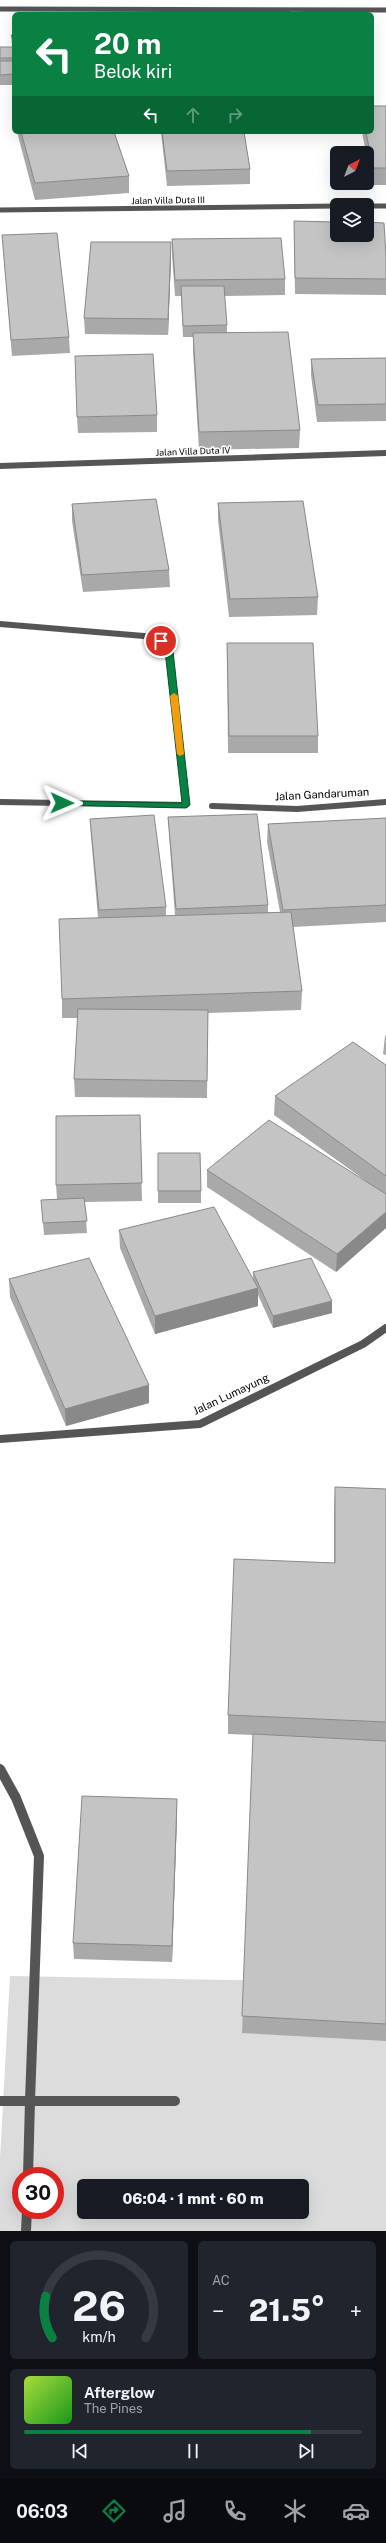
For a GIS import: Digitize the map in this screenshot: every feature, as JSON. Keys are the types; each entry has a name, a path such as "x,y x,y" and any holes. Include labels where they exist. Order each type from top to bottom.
{"street":[{"path":"0,9 386,10"},
{"name":"Jalan Villa Duta III","path":"0,210 330,206"},
{"path":"374,206 386,206"},
{"name":"Jalan Villa Duta IV","path":"0,466 386,453"},
{"path":"0,624 144,636 161,641 169,651 186,805 0,802"},
{"name":"Jalan Gandaruman","path":"212,806 297,809 386,802"},
{"name":"Jalan Lumayung","path":"0,1439 200,1424 363,1344 386,1328"},
{"path":"0,1768 16,1798 39,1856 28,2132 28,2167"},
{"path":"0,2101 175,2101"},
{"path":"26,2231 27,2219"}],"shaded area":[{"path":"10,1976 386,1983 386,2231 0,2231 0,2159"}],"building":[{"path":"0,47 12,47 12,58 0,58"},
{"path":"0,61 12,61 12,74 0,75"},
{"path":"374,106 386,106 386,168 374,168 374,146 369,146 366,134 374,134"},
{"path":"22,134 115,134 129,176 35,183"},
{"path":"162,134 244,134 250,169 167,171"},
{"path":"294,221 330,222 330,242 374,242 374,222 384,223 386,279 295,278"},
{"path":"57,233 69,337 11,340 2,235"},
{"path":"281,238 285,279 175,280 172,239"},
{"path":"91,242 171,242 168,319 84,318"},
{"path":"181,286 224,286 227,325 183,326"},
{"path":"288,332 300,430 199,432 193,333"},
{"path":"153,354 157,415 77,417 75,356"},
{"path":"386,358 386,404 318,405 311,359"},
{"path":"156,499 169,570 82,575 72,504"},
{"path":"303,501 318,597 230,599 218,503"},
{"path":"227,643 313,643 318,736 229,736"},
{"path":"257,814 268,905 176,909 168,817"},
{"path":"154,815 166,907 99,910 90,819"},
{"path":"386,818 386,905 283,910 268,824"},
{"path":"291,912 302,991 62,999 59,919"},
{"path":"78,1009 208,1010 207,1081 74,1079"},
{"path":"353,1042 386,1065 386,1176 275,1096"},
{"path":"140,1115 142,1183 56,1185 56,1116"},
{"path":"269,1120 386,1194 386,1212 337,1254 207,1170"},
{"path":"158,1153 200,1153 201,1191 158,1191"},
{"path":"84,1198 87,1221 43,1223 41,1200"},
{"path":"214,1207 258,1288 155,1316 119,1230"},
{"path":"89,1258 149,1385 65,1409 9,1279"},
{"path":"311,1258 332,1301 273,1316 253,1272"},
{"path":"335,1487 386,1489 386,1722 228,1715 234,1559 335,1563"},
{"path":"253,1734 386,1741 386,2024 242,2016"},
{"path":"82,1796 177,1799 172,1946 73,1943"}],"slow traffic":[{"path":"174,696 180,754"}],"route":[{"path":"62,803 186,805 169,651 161,641"}]}
